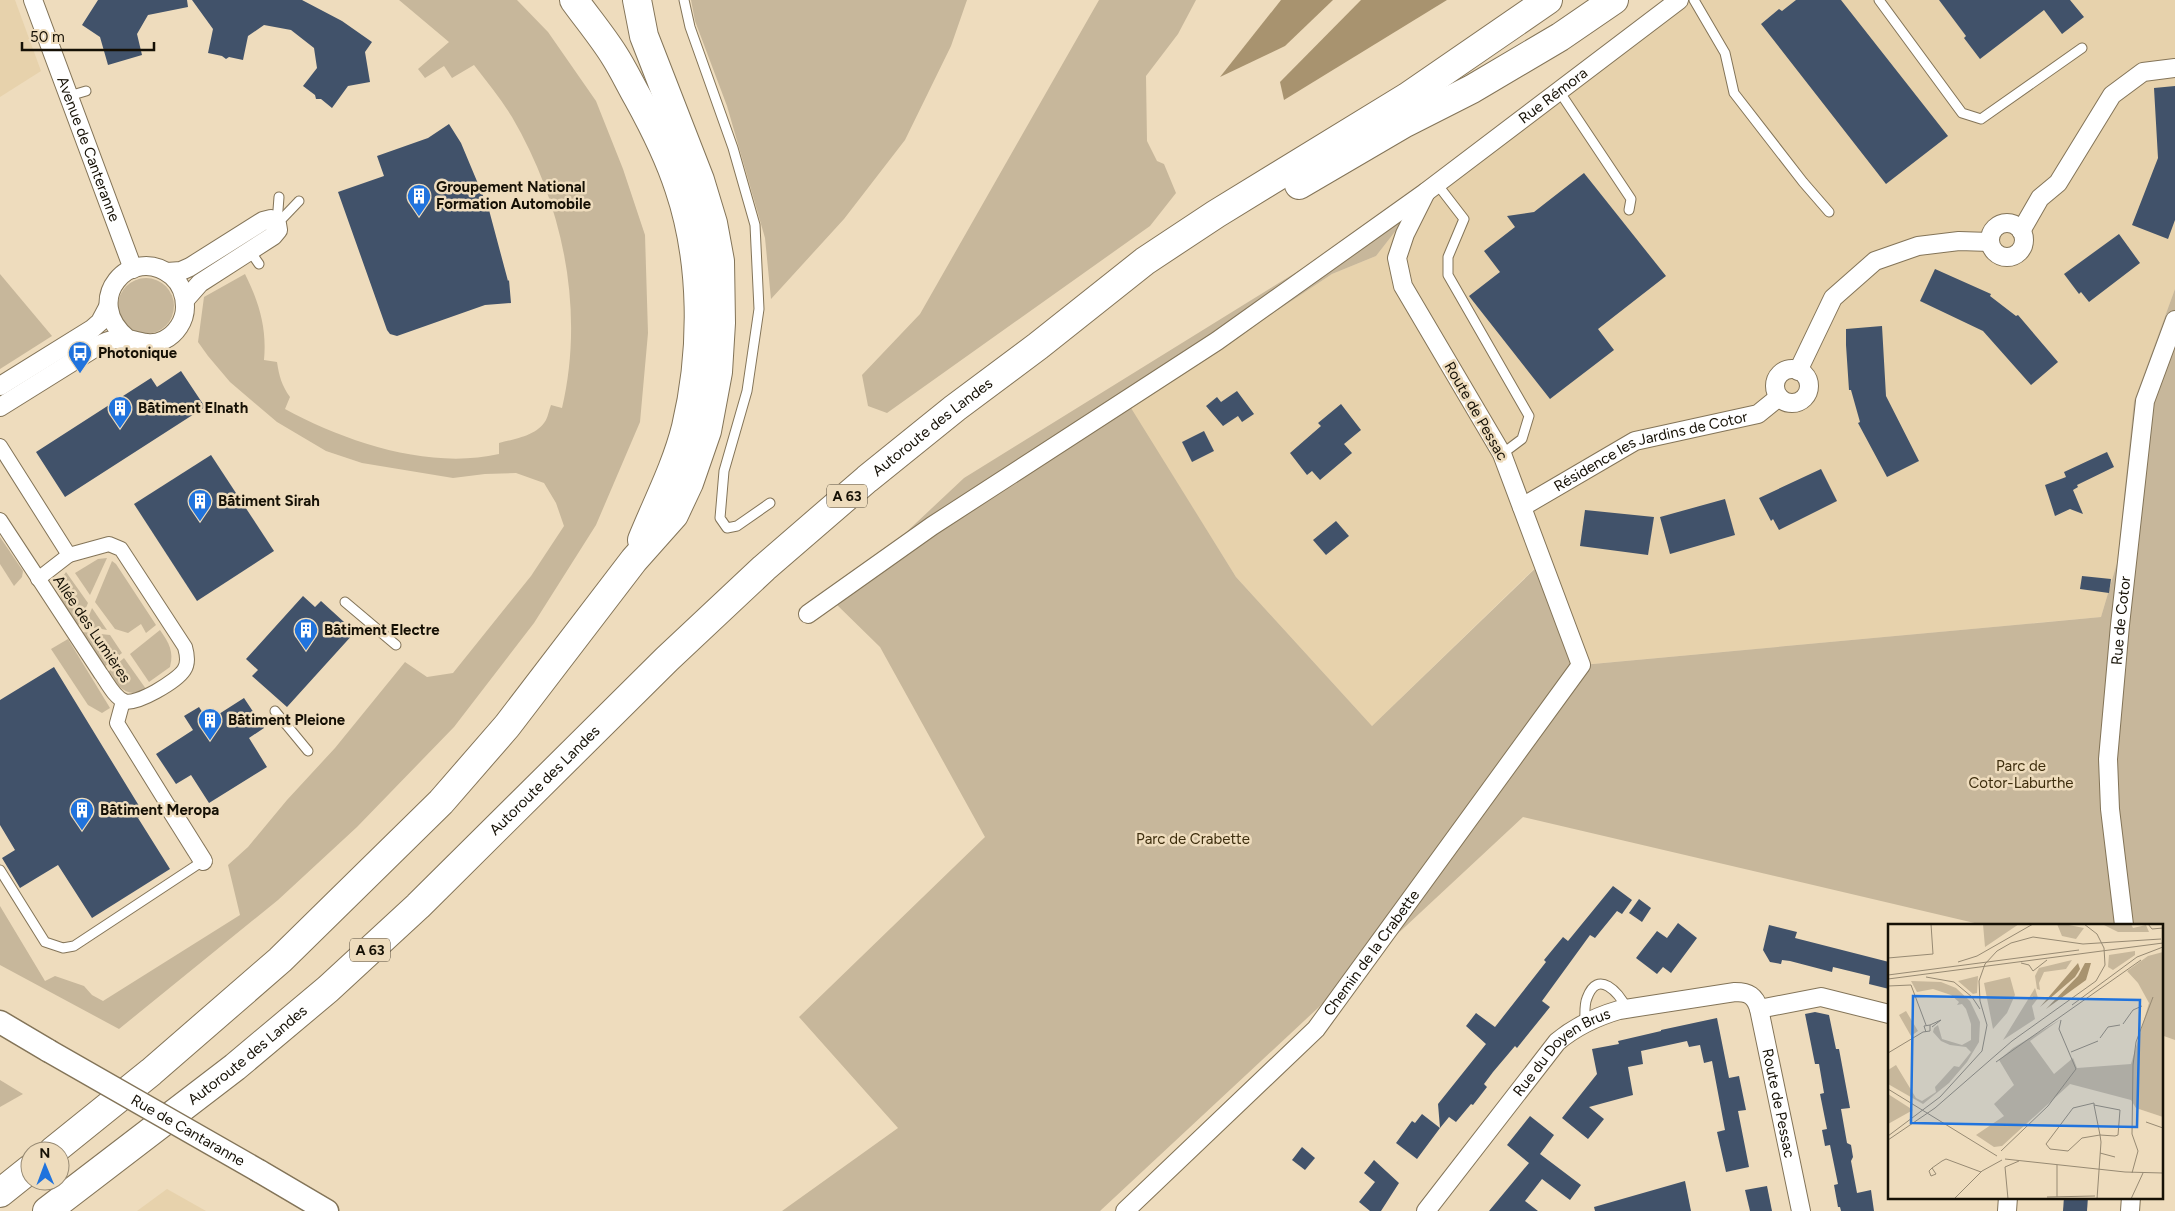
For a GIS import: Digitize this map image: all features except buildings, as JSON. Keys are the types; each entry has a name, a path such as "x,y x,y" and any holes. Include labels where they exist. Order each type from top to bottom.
{"highway":[{"path":"574,0 615,56 658,135 679,188 692,235 697,284 698,334 693,386 686,428 672,468 634,560"},
{"path":"65,1141 151,1072 280,960 441,802 507,726 634,560 674,515 689,483 707,431 718,372 721,323 720,261 713,223 688,146 644,36 637,0"},
{"path":"1038,346 1145,261 1225,209 1407,97 1548,0"},
{"path":"1038,346 1254,212 1365,146 1472,89 1560,37 1614,0"},
{"name":"Autoroute des Landes","path":"47,1211 235,1067 328,989 418,906 667,659 764,568 940,420 1038,346"},
{"path":"0,1193 20,1177"}],"street":[{"name":"Avenue de Canteranne","path":"33,0 134,269"},
{"name":"Rue Rémora","path":"808,614 932,526 1217,341 1431,188 1679,0"},
{"path":"2022,231 2010,223 2004,223 1993,230 1990,242 1993,250 1998,254 2010,257 2017,254 2024,244 2022,231 2040,198 2058,183 2112,95 2143,72 2175,68"},
{"name":"Route de Pessac","path":"1431,188 1405,234 1398,258 1402,286 1502,454 1581,665"},
{"path":"167,272 181,271 190,267 263,221 271,219 277,224 278,230 254,258 200,283 185,300"},
{"path":"1798,371 1833,298 1875,261 1918,246 1959,241 1990,242"},
{"path":"145,266 167,272 176,279 182,289 185,300 185,312 181,324 173,334 163,340 145,344 128,339 117,331 111,320 108,307 109,295 114,284 123,275 145,266"},
{"path":"0,386 92,329 100,322 108,307"},
{"name":"Rue de Cotor","path":"2124,924 2110,808 2108,759 2120,625 2145,402 2175,320"},
{"path":"0,407 101,344 112,340 128,339"},
{"path":"1787,370 1798,371 1805,376 1808,381 1807,394 1803,399 1791,403 1779,397 1776,392 1777,379 1787,370"},
{"name":"Résidence les Jardins de Cotor","path":"1522,507 1635,441 1758,414 1779,397"},
{"name":"Allée des Lumières","path":"0,446 69,555 109,544 121,549 185,647 187,656 186,668 179,676 134,702 124,701 115,694 0,520"},
{"path":"38,579 69,555"},
{"name":"Chemin de la Crabette","path":"1125,1211 1316,1029 1581,665"},
{"path":"124,701 117,722 203,861"},
{"name":"Rue du Doyen Brus","path":"1426,1211 1557,1042 1575,1027 1603,1014 1735,992 1746,992 1756,1003"},
{"path":"1756,1003 1820,998 1888,1014"},
{"name":"Route de Pessac","path":"1756,1003 1800,1211"},
{"name":"Rue de Cantaranne","path":"0,1022 327,1211"},
{"path":"2007,1211 2008,1198"},
{"path":"2130,1211 2131,1198"}],"lane":[{"path":"684,0 690,27 733,148 755,225 760,309 747,391 724,471 720,518 727,528 737,526 770,503"},
{"path":"1694,0 1725,53 1734,93 1802,182 1829,212"},
{"path":"1879,0 1962,113 1982,119 2082,48"},
{"path":"69,96 86,91"},
{"path":"1559,91 1631,199 1629,210"},
{"path":"1431,188 1464,219 1448,257 1448,275 1530,416 1522,439 1502,454"},
{"path":"277,224 279,196"},
{"path":"277,224 299,201"},
{"path":"345,602 396,645"},
{"path":"275,711 308,751"},
{"path":"0,870 45,942 63,948 74,946 203,861"},
{"path":"1585,1022 1586,999 1594,987 1602,984 1610,986 1620,995 1627,1009"}],"shaded area":[{"path":"0,0 15,0 41,71 0,97"},
{"path":"1281,0 1333,0 1285,46 1220,77"},
{"path":"1361,0 1447,0 1284,100 1280,82"},
{"path":"1679,0 2175,0 2175,289 2134,401 2117,563 2101,617 1581,665 1542,561 1372,726 1236,577 1130,408 1332,274 1376,256 1426,192"},
{"path":"167,1189 206,1211 137,1211"}],"green space":[{"path":"399,0 517,0 548,32 596,101 623,169 645,235 648,333 640,422 596,525 534,623 454,727 357,827 278,900 119,1029 0,965 0,906 45,981 55,976 84,986 92,995 103,1001 240,915 228,865 248,847 287,800 335,748 405,662 427,677 453,673 531,576 564,526 556,503 544,483 516,473 453,478 362,463 326,451 277,422 230,382 198,342 204,297 245,274 261,316 265,348 264,360 277,362 281,381 290,397 285,409 334,432 389,450 445,458 472,458 499,454 499,443 525,436 537,430 547,418 551,405 562,408 569,371 570,296 565,258 545,185 530,150 512,117 474,65 452,78 444,66 425,78 418,69 449,42"},
{"path":"691,0 967,0 951,46 905,140 844,219 771,299 765,238 727,106 695,21"},
{"path":"1099,0 1196,0 1178,34 1146,76 1147,141 1157,161 1164,164 1176,193 1150,226 887,413 868,406 862,375 920,314"},
{"name":"Parc de Crabette","path":"1426,192 1376,256 1332,274 1131,408 1236,577 1372,726 1543,561 1582,665 2101,617 2117,563 2134,401 2175,289 2175,1040 2162,1035 2162,924 1979,924 1523,817 1100,1211 782,1211 898,1128 799,1017 985,837 880,647 833,601 964,478"},
{"path":"0,274 52,336 0,369"},
{"path":"146,278 157,280 166,286 172,295 174,306 172,317 166,326 157,332 146,334 135,332 126,326 120,317 118,306 120,295 126,286 135,280"},
{"path":"0,537 23,571 22,577 14,586 0,564"},
{"path":"107,558 90,595 75,573 98,559"},
{"path":"112,561 116,564 156,625 146,633 141,624 128,633 115,629 95,602"},
{"path":"66,572 88,603 78,626 65,607 60,593 62,579"},
{"path":"92,608 107,630 85,626"},
{"path":"160,630 170,647 170,667 149,682 130,654"},
{"path":"82,632 110,635 122,653 104,667"},
{"path":"68,639 110,708 102,713 88,705 51,649"},
{"path":"124,658 146,689 140,692 129,692 119,686 111,677 108,672"},
{"path":"0,1080 23,1094 0,1107"}],"place":[{"name":"Groupement National Formation Automobile","path":"419,217"},
{"name":"Photonique","path":"80,374"},
{"name":"Bâtiment Elnath","path":"120,429"},
{"name":"Bâtiment Sirah","path":"200,522"},
{"name":"Bâtiment Electre","path":"306,651"},
{"name":"Bâtiment Pleione","path":"210,741"},
{"name":"Bâtiment Meropa","path":"82,831"}],"park label":[{"name":"Parc de Cotor-Laburthe","path":"2021,774"}]}
